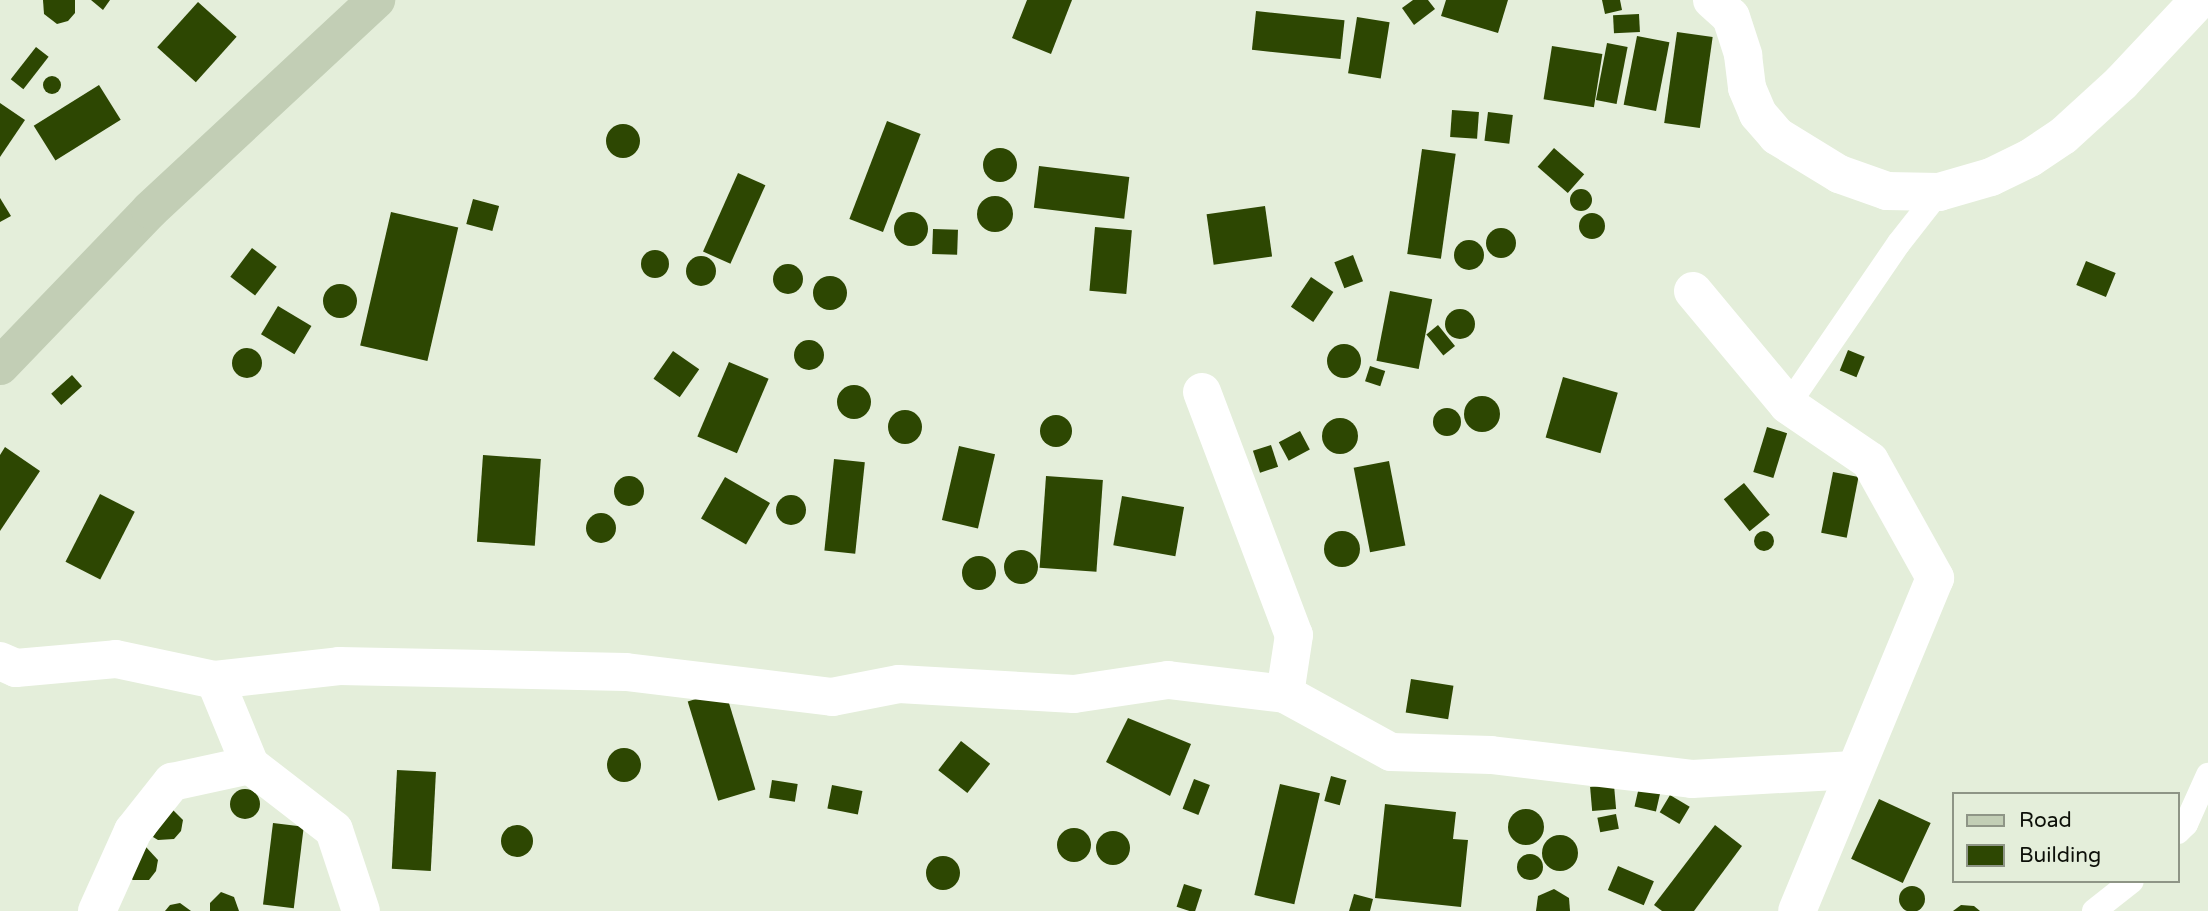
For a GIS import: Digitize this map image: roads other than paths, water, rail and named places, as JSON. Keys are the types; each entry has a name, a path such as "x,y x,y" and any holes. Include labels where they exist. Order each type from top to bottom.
{"main road":[{"path":"0,366 150,210 376,0"}],"street":[{"path":"1712,0 1731,18 1743,55 1747,88 1758,114 1777,136 1839,174 1887,191 1939,192 1991,177 2030,158 2063,136 2121,83 2199,0"},
{"path":"1693,291 1788,405 1870,461 1935,578 1797,911"},
{"path":"1202,393 1294,635 1285,694"},
{"path":"0,661 16,668 116,659 215,680 353,667 626,672 832,697 899,684 1074,694 1168,680 1285,694 1391,752 1491,755 1692,779 1854,770"},
{"path":"215,680 250,765 334,830 361,911"},
{"path":"97,911 133,831 172,782 250,765"}],"lane":[{"path":"1788,405 1899,243 1939,192"},
{"path":"2180,830 2186,824 2208,775"},
{"path":"2094,911 2129,883"}]}
